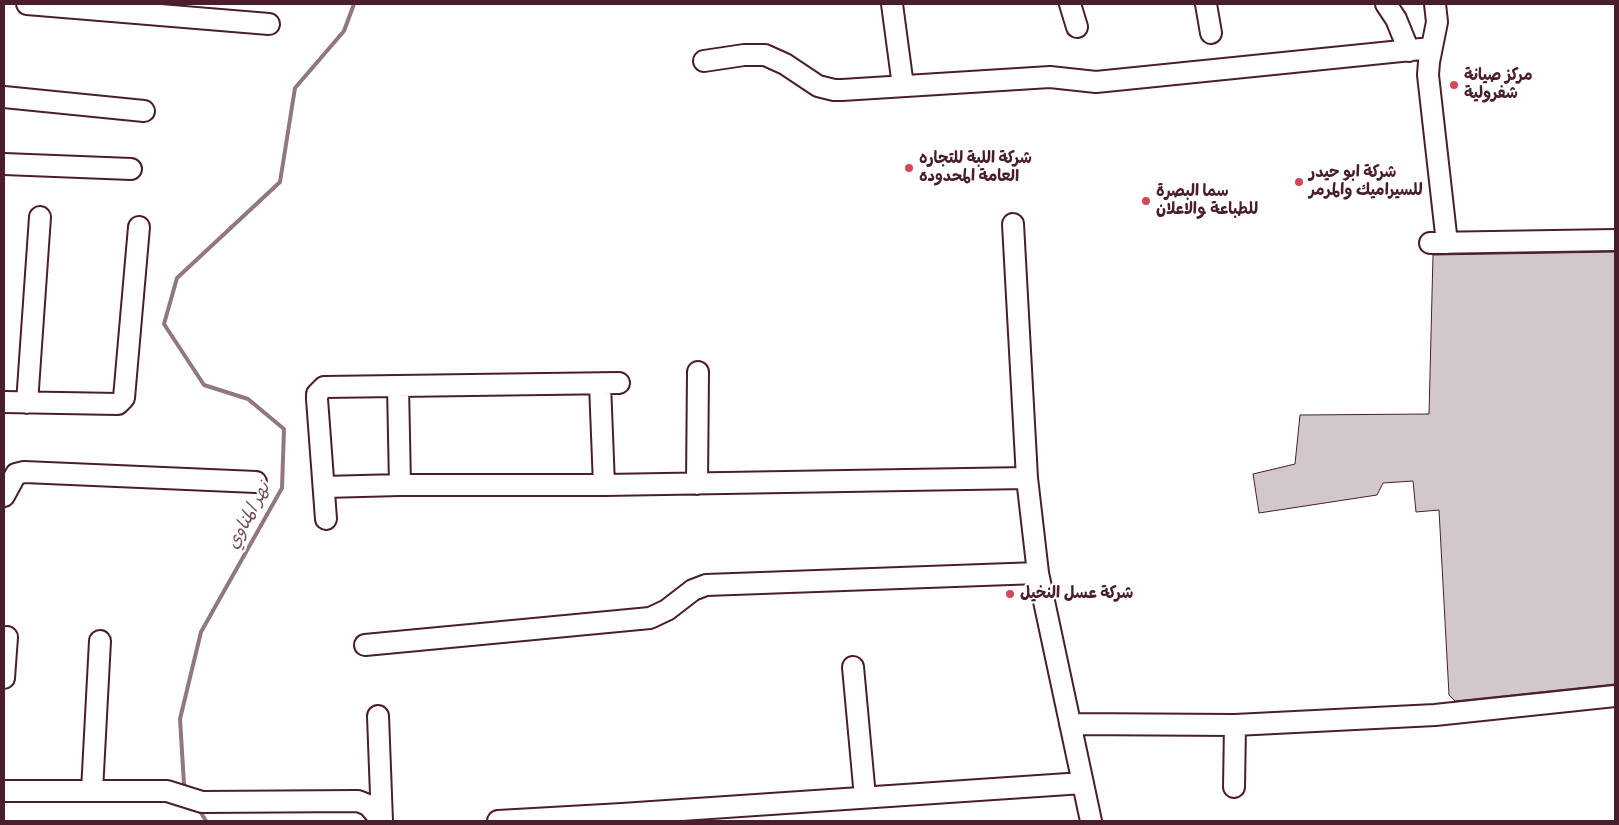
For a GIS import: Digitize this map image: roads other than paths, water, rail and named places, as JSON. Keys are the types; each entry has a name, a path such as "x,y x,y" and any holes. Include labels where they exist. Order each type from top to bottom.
{"street":[{"path":"27,4 83,6 269,24"},
{"path":"892,4 903,86"},
{"path":"1070,4 1077,27"},
{"path":"1206,4 1211,33"},
{"path":"1386,4 1396,19 1409,50"},
{"path":"1435,4 1437,22 1428,75 1439,243 1615,240"},
{"path":"704,61 754,54 765,55 775,58 811,82 826,88 842,90 1050,77 1096,82 1432,48"},
{"path":"4,97 144,112"},
{"path":"4,164 132,169"},
{"path":"27,403 40,217"},
{"path":"1013,224 1027,478 1038,573 1091,821"},
{"path":"4,402 118,404 124,398 139,227"},
{"path":"697,484 698,372"},
{"path":"326,520 317,399 320,390 324,387 610,384 604,485"},
{"path":"398,386 400,485"},
{"path":"4,496 16,474 24,472 256,482"},
{"path":"324,487 697,484 1027,478"},
{"path":"365,645 650,618 667,610 693,590 706,584 1038,573"},
{"path":"4,678 7,637"},
{"path":"92,791 100,641"},
{"path":"853,667 865,797"},
{"path":"1070,724 1235,725 1435,715 1615,696"},
{"path":"378,716 382,821"},
{"path":"1234,786 1235,725"},
{"path":"498,821 1083,782"},
{"path":"4,791 167,790 202,802 358,801 368,805 382,821"}],"waterway":[{"name":"نهر المناوي","path":"187,789 184,784 180,719 201,632 282,488 284,429 248,399 204,385 164,324 177,278 280,182 295,88 344,31 354,4"},
{"name":"نهر المناوي","path":"198,808 206,821"}],"place":[{"name":"مركز صيانة شفرولية","path":"1454,85"},
{"name":"شركة اللبة للتجاره العامة المحدوده","path":"909,168"},
{"name":"شركة ابو حيدر للسيراميك والمرمر","path":"1299,182"},
{"name":"سما البصرة للطباعة والاعلان","path":"1146,201"},
{"name":"شركة عسل النخيل","path":"1010,594"}]}
